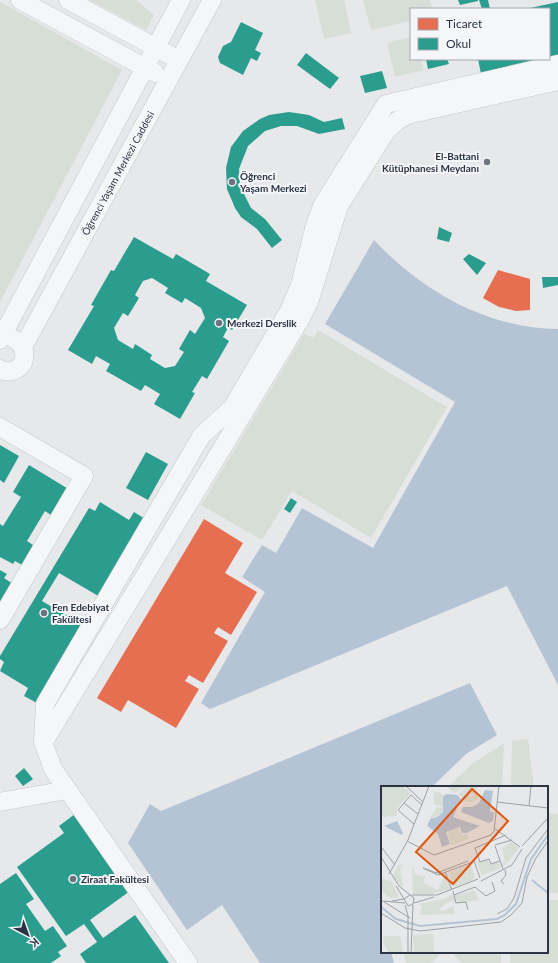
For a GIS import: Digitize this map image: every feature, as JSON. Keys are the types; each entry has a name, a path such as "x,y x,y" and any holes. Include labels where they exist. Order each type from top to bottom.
{"street":[{"path":"20,0 168,80"},
{"path":"68,0 179,60"},
{"path":"0,340 181,0"},
{"name":"Öğrenci Yaşam Merkezi Caddesi","path":"23,347 212,0"},
{"path":"188,963 53,769 43,742 45,704 202,435 232,408 290,309 300,285 315,226 323,204 386,104 558,64"},
{"path":"43,742 300,320 309,302 339,206 388,130 396,121 407,115 558,81"},
{"path":"0,340 7,338 14,339 23,347 25,358 19,368 8,372 0,369"},
{"path":"0,427 84,476 0,620"},
{"path":"0,802 68,790"}],"shaded area":[{"path":"90,0 136,0 154,15 146,30"},
{"path":"315,0 344,0 351,33 324,39"},
{"path":"363,0 430,0 432,8 410,8 410,21 371,30"},
{"path":"0,2 122,70 0,302"},
{"path":"410,37 410,60 421,60 423,70 395,77 387,43"},
{"path":"318,330 447,407 371,538 292,491 262,540 201,505 304,334 314,338"},
{"path":"528,739 534,786 511,786 512,741"},
{"path":"504,743 502,786 449,786 472,764"},
{"path":"548,813 558,814 558,893 548,893"},
{"path":"548,900 558,900 558,963 510,963 510,953 548,953"},
{"path":"403,953 441,953 431,963 406,963"},
{"path":"452,953 501,953 501,963 462,963"}],"water":[{"path":"374,240 413,275 434,290 457,303 481,314 506,322 531,327 558,329 558,685 507,586 210,709 201,703 265,592 242,577 262,545 276,553 302,508 373,548 455,402 325,324"},
{"path":"470,683 497,735 466,754 433,786 381,786 381,953 391,953 394,963 260,963 222,905 187,930 128,843 150,804 161,811"}],"building: Ticaret":[{"path":"498,270 530,279 530,310 516,311 499,307 483,298"},
{"path":"204,519 243,543 225,573 257,592 231,635 218,627 214,633 228,641 203,683 189,675 185,681 199,689 176,728 128,700 121,712 97,698"}],"building: Okul":[{"path":"458,0 478,0 478,1 460,5"},
{"path":"479,0 488,0 490,8 482,8"},
{"path":"558,2 558,56 550,58 550,8 530,8"},
{"path":"241,22 263,33 255,50 261,53 257,61 251,58 243,75 220,63 218,57 223,46 231,42"},
{"path":"306,53 339,78 330,89 297,65"},
{"path":"426,60 447,60 449,64 428,69"},
{"path":"478,60 538,60 481,74"},
{"path":"382,71 387,88 365,93 360,76"},
{"name":"Öğrenci Yaşam Merkezi","path":"289,112 309,115 324,122 342,118 345,129 319,134 297,126 281,126 265,131 248,146 239,169 240,186 251,208 265,219 282,240 272,248 257,229 241,217 235,208 227,189 226,168 231,147 243,131 260,119 269,115"},
{"path":"439,227 452,233 449,242 437,239"},
{"name":"Merkezi Derslik","path":"134,237 173,259 176,254 210,274 206,281 247,305 232,330 228,328 223,337 229,341 207,379 202,376 192,392 195,393 180,419 154,404 160,394 145,385 141,391 106,371 110,364 96,356 92,364 68,350 94,306 91,305 111,270 114,271","holes":["152,278 168,288 165,293 182,303 185,298 201,308 205,318 195,334 190,330 179,349 184,352 175,366 165,368 150,359 152,355 135,344 133,349 118,340 114,328 123,313 128,316 139,298 135,295 143,281"]},
{"path":"469,254 486,263 477,275 463,259"},
{"path":"542,277 558,277 558,285 543,288"},
{"path":"0,445 19,456 4,483 0,480"},
{"path":"146,452 168,464 148,500 126,488"},
{"path":"29,465 70,490 54,517 45,511 27,541 36,547 24,566 15,561 13,564 0,557 0,524 3,526 21,497 13,492"},
{"path":"291,498 297,502 290,513 284,509"},
{"name":"Fen Edebiyat Fakültesi","path":"100,502 129,520 134,512 147,520 100,597 59,573 42,601 83,625 37,703 24,696 28,688 0,671 4,662 0,659 0,656 89,508 95,511"},
{"path":"0,570 7,574 4,578 13,584 0,603"},
{"path":"24,768 33,779 23,786 15,776"},
{"name":"Ziraat Fakültesi","path":"75,814 130,891 90,920 103,938 135,915 169,963 86,963 80,954 97,942 84,924 66,936 17,867 64,833 59,826"},
{"path":"16,873 34,899 26,904 45,931 53,926 67,946 58,952 61,956 51,963 0,963 0,884"}],"place":[{"name":"El-Battani Kütüphanesi Meydanı","path":"487,162"},
{"name":"Öğrenci Yaşam Merkezi","path":"232,182"},
{"name":"Merkezi Derslik","path":"219,323"},
{"name":"Fen Edebiyat Fakültesi","path":"44,613"},
{"name":"Ziraat Fakültesi","path":"73,879"}]}
